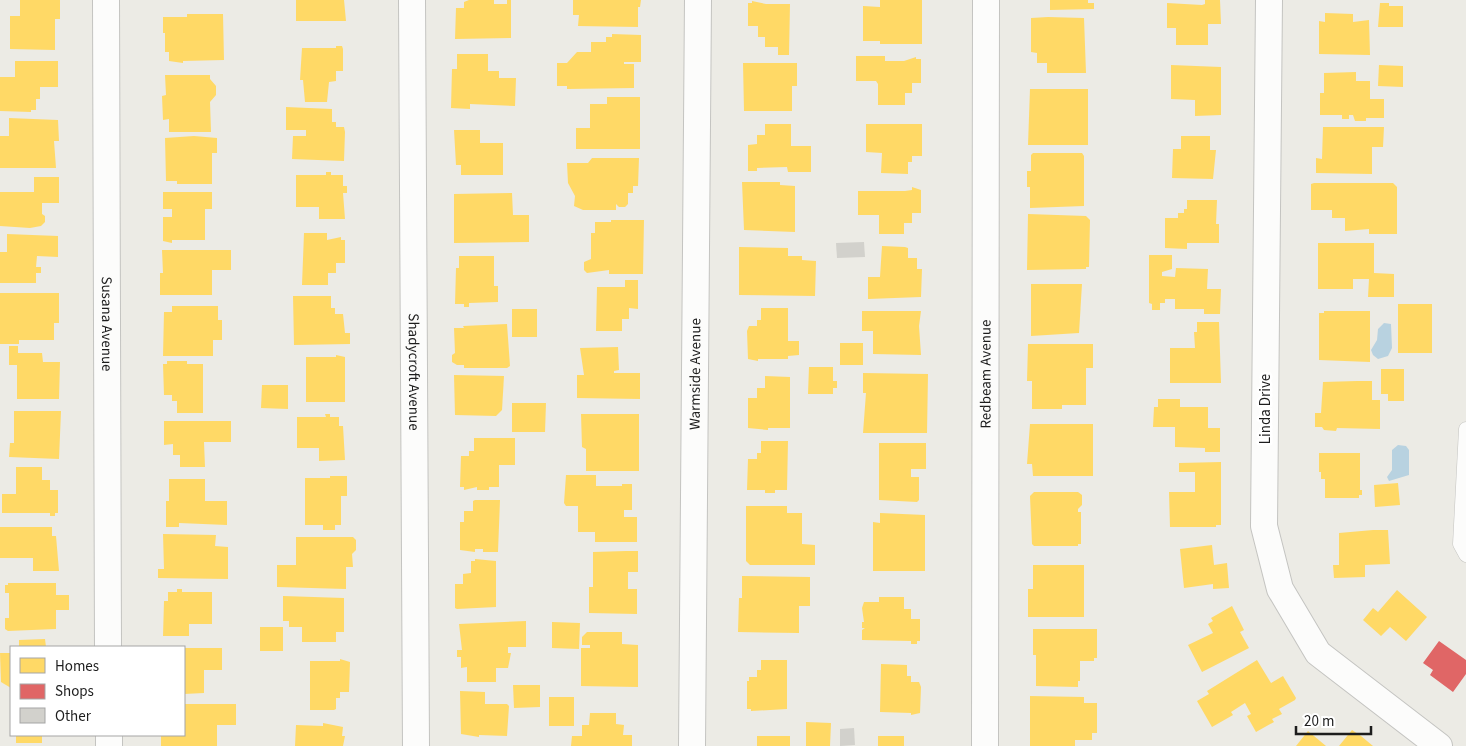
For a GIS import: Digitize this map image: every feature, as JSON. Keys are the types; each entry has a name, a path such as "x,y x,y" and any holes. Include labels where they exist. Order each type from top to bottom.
{"street":[{"name":"Susana Avenue","path":"106,0 108,646"},
{"name":"Shadycroft Avenue","path":"412,0 416,746"},
{"name":"Warmside Avenue","path":"692,746 698,0"},
{"name":"Redbeam Avenue","path":"985,746 986,0"},
{"name":"Linda Drive","path":"1269,0 1264,526 1280,589 1318,653 1440,746"}],"lane":[{"path":"1466,429 1460,544 1466,554"}],"water":[{"path":"1384,323 1391,324 1392,348 1388,356 1378,359 1371,350 1377,340 1378,329"},
{"path":"1398,445 1406,446 1409,450 1409,475 1389,481 1387,477 1392,470 1392,450"}],"building: Homes":[{"path":"20,0 60,0 60,19 55,19 55,50 10,49 10,16 20,16"},
{"path":"296,0 344,0 346,21 296,21"},
{"path":"469,0 494,0 494,4 507,4 507,0 511,0 511,38 455,39 456,8 464,8 464,2"},
{"path":"573,0 641,0 640,7 638,7 638,27 578,26 579,15 573,15"},
{"path":"880,0 922,0 922,44 880,44 880,41 863,41 863,6 880,7"},
{"path":"1050,0 1088,0 1088,3 1094,3 1094,9 1050,10"},
{"path":"1205,0 1220,0 1221,24 1208,24 1208,45 1176,45 1176,28 1167,28 1167,3 1202,5 1205,4"},
{"path":"752,1 766,4 790,4 789,55 778,55 778,47 765,47 765,37 758,37 758,26 748,26 748,3 752,3"},
{"path":"1380,3 1389,3 1389,6 1403,6 1403,27 1378,27"},
{"path":"1325,13 1353,14 1353,22 1369,20 1370,55 1319,54 1319,21 1325,22"},
{"path":"187,14 223,14 224,60 183,61 183,63 169,61 169,52 165,52 163,17 187,17"},
{"path":"1031,18 1084,18 1086,73 1047,73 1047,63 1037,63 1037,53 1031,52"},
{"path":"612,34 641,35 641,62 624,62 624,64 634,64 634,88 567,89 567,86 557,86 557,63 567,63 577,52 591,52 591,42 606,42 606,37 612,37"},
{"path":"336,46 342,46 343,49 343,71 336,71 336,81 329,82 327,102 305,102 303,80 300,80 302,48 336,48"},
{"path":"457,54 488,54 488,71 499,71 499,78 516,78 515,106 470,104 470,109 451,108 452,69 457,69"},
{"path":"856,56 885,56 885,61 904,61 916,57 916,59 921,59 921,83 912,83 912,93 905,93 905,105 878,105 878,84 876,81 856,81"},
{"path":"15,61 58,61 58,87 40,87 40,99 36,99 36,110 31,110 31,112 0,111 0,77 15,77"},
{"path":"743,63 797,63 797,86 792,86 792,111 744,111"},
{"path":"1171,65 1221,67 1221,115 1195,116 1195,100 1171,99"},
{"path":"1379,65 1403,66 1403,87 1378,86"},
{"path":"1356,72 1356,81 1370,81 1370,99 1384,99 1384,118 1366,118 1366,121 1355,121 1353,115 1349,115 1349,119 1342,119 1342,115 1320,115 1320,93 1324,93 1324,73"},
{"path":"165,75 210,75 210,79 216,86 216,95 210,102 211,132 169,132 169,119 163,120 162,96 166,95"},
{"path":"1030,89 1088,89 1088,145 1028,145"},
{"path":"607,97 640,97 640,149 576,149 576,128 590,128 590,104 607,104"},
{"path":"286,107 332,109 332,122 336,122 336,127 344,127 344,161 292,159 293,136 306,136 306,130 286,130"},
{"path":"9,118 58,120 59,141 54,141 56,168 0,168 0,136 9,136"},
{"path":"765,124 791,124 791,146 811,146 811,172 788,172 787,167 757,168 757,171 748,171 748,145 757,144 757,135 765,135"},
{"path":"866,124 922,124 922,156 912,156 912,162 908,162 908,174 881,173 882,153 866,152"},
{"path":"1323,127 1384,127 1383,147 1372,147 1372,174 1316,173 1316,158 1322,159"},
{"path":"454,130 480,130 480,143 503,143 503,175 461,175 461,165 456,165"},
{"path":"194,136 217,138 217,153 212,153 212,184 177,184 177,181 166,181 165,138"},
{"path":"1181,136 1210,136 1210,150 1216,150 1213,179 1172,178 1173,149 1181,149"},
{"path":"1033,153 1082,153 1084,156 1084,206 1030,208 1030,187 1027,187 1027,171 1031,171 1031,155"},
{"path":"592,158 639,158 638,186 633,186 633,193 628,193 628,204 625,207 619,207 616,204 616,210 583,210 574,206 575,196 568,183 567,163 588,163"},
{"path":"326,172 331,172 331,175 343,175 343,186 347,186 347,193 343,193 345,219 319,219 319,207 296,207 296,175 326,175"},
{"path":"34,177 59,177 59,203 42,203 42,214 45,216 45,222 41,226 30,228 0,226 0,192 34,192"},
{"path":"742,182 780,182 780,185 795,186 795,232 744,230"},
{"path":"1393,183 1397,187 1397,234 1369,234 1369,229 1345,231 1345,218 1332,218 1332,210 1311,210 1311,184"},
{"path":"912,187 921,190 921,213 912,213 912,223 904,223 904,234 879,234 879,215 858,215 858,191 905,191 912,190"},
{"path":"163,192 212,192 212,209 205,209 205,240 172,240 172,243 163,241 163,217 172,217 172,209 163,209"},
{"path":"512,193 513,215 529,215 529,242 454,243 454,194"},
{"path":"1187,200 1217,200 1216,224 1219,224 1219,243 1187,243 1187,249 1165,248 1165,218 1178,218 1178,213 1184,213 1184,209 1187,209"},
{"path":"1028,214 1086,216 1090,220 1089,267 1086,267 1086,269 1027,270"},
{"path":"611,220 644,220 643,274 609,274 609,270 587,273 584,270 584,262 591,259 591,233 595,233 595,222 611,222"},
{"path":"304,233 327,233 327,240 341,237 341,240 345,240 345,263 336,263 336,273 328,273 328,285 302,285"},
{"path":"7,234 58,236 58,257 37,256 36,267 41,267 41,273 36,273 36,283 0,283 0,252 7,252"},
{"path":"1318,243 1374,243 1374,273 1394,274 1394,297 1368,297 1369,279 1353,279 1353,289 1318,289"},
{"path":"882,246 908,248 908,258 917,258 917,269 922,269 921,297 868,299 868,277 880,277"},
{"path":"739,247 788,248 788,256 802,256 802,260 816,261 815,296 739,295"},
{"path":"162,250 231,250 231,270 212,270 212,295 160,295 160,273 163,273"},
{"path":"1149,255 1172,255 1172,269 1162,272 1162,276 1175,277 1176,268 1208,269 1207,289 1221,289 1220,314 1204,314 1204,309 1175,309 1175,299 1165,299 1165,303 1160,303 1160,310 1152,310 1152,304 1149,303"},
{"path":"459,256 494,256 494,286 498,286 498,302 469,303 469,307 464,307 464,304 455,304 456,268 459,268"},
{"path":"625,280 638,280 638,309 629,308 629,319 622,319 622,331 596,331 597,287 625,287"},
{"path":"1031,284 1082,284 1079,333 1031,336"},
{"path":"0,293 59,293 59,323 54,323 54,340 19,340 19,344 0,344"},
{"path":"293,296 331,296 331,308 335,308 335,314 343,314 345,333 350,333 350,344 294,345"},
{"path":"1398,304 1432,304 1432,353 1398,353"},
{"path":"172,306 218,306 218,320 222,320 222,340 213,340 213,356 163,356 164,312 172,312"},
{"path":"761,308 788,308 788,341 799,341 799,355 788,356 788,359 758,359 758,361 748,359 747,331 749,326 757,326 757,320 761,320"},
{"path":"512,309 537,309 537,337 512,337"},
{"path":"862,311 921,311 919,326 921,355 873,354 873,331 862,331"},
{"path":"1324,311 1370,311 1370,362 1319,360 1319,313 1324,313"},
{"path":"1197,322 1219,322 1221,383 1170,383 1170,348 1195,348 1194,332 1197,332"},
{"path":"507,324 510,366 507,368 464,368 464,365 457,365 452,362 452,355 455,353 454,328"},
{"path":"840,343 863,343 863,365 840,365"},
{"path":"1028,344 1093,344 1093,368 1086,368 1086,405 1062,405 1062,409 1032,409 1032,381 1027,381"},
{"path":"9,346 18,346 18,353 42,353 43,362 60,362 59,399 17,399 17,365 9,365"},
{"path":"618,347 619,370 614,371 614,373 640,373 640,399 577,398 577,375 584,375 580,348"},
{"path":"336,355 345,357 345,402 306,402 306,357 336,357"},
{"path":"167,361 187,361 187,364 203,364 203,413 177,413 177,401 172,401 172,395 164,395 163,364 167,364"},
{"path":"809,367 833,367 833,381 837,381 837,388 833,388 833,394 808,394"},
{"path":"1381,369 1404,369 1404,401 1388,401 1388,394 1381,394"},
{"path":"863,373 928,374 927,433 863,433 866,393 863,393"},
{"path":"454,375 504,376 502,410 496,416 455,415"},
{"path":"765,376 790,377 790,428 768,428 768,430 748,428 748,398 757,398 757,388 765,388"},
{"path":"1372,381 1372,400 1380,400 1380,429 1337,428 1336,431 1315,427 1315,413 1321,413 1323,382"},
{"path":"262,385 288,385 288,409 261,408"},
{"path":"1158,399 1180,399 1180,407 1208,407 1208,428 1220,428 1220,452 1205,452 1205,448 1175,447 1175,427 1153,427 1154,407 1158,407"},
{"path":"512,403 546,403 545,432 512,432"},
{"path":"14,411 61,411 59,459 9,457 10,443 14,443"},
{"path":"325,414 330,414 330,417 339,417 339,426 343,426 345,460 319,461 319,448 297,448 297,417 326,417"},
{"path":"581,414 639,414 639,471 586,471 586,449 582,447"},
{"path":"164,421 231,421 231,442 204,442 205,467 180,467 180,455 173,455 173,444 164,445"},
{"path":"1030,424 1093,424 1093,476 1033,476 1032,464 1027,464"},
{"path":"474,438 515,438 515,465 499,465 499,487 489,487 489,490 477,490 477,487 464,490 464,487 460,487 461,456 469,456 469,451 474,451"},
{"path":"761,441 788,441 787,490 775,490 775,493 765,493 765,490 747,490 748,459 757,459 757,453 761,453"},
{"path":"879,443 926,443 926,469 911,469 911,477 919,477 919,500 917,502 879,500"},
{"path":"1319,453 1360,453 1360,490 1362,490 1362,495 1359,495 1359,498 1325,498 1325,479 1321,479 1321,472 1319,472"},
{"path":"1221,462 1221,525 1216,525 1216,527 1170,527 1169,492 1195,492 1195,472 1179,472 1179,463"},
{"path":"16,467 42,467 42,480 50,480 50,490 58,490 58,513 55,513 55,516 50,516 50,513 2,513 2,494 16,494"},
{"path":"566,475 596,475 596,486 632,484 632,510 624,510 624,517 637,517 637,542 595,542 595,532 578,532 578,506 566,506 564,503"},
{"path":"330,476 347,476 347,496 341,496 341,525 335,525 335,530 323,530 323,525 305,525 305,478 330,478"},
{"path":"169,479 205,479 205,501 227,501 227,525 179,523 179,527 166,527 166,501 169,501"},
{"path":"1398,483 1400,505 1375,507 1374,485"},
{"path":"1034,492 1078,492 1082,495 1082,505 1078,509 1078,512 1081,512 1081,544 1078,544 1078,546 1034,546 1032,544 1030,496"},
{"path":"500,500 498,552 483,552 483,549 475,549 475,552 460,550 460,522 464,522 464,511 473,511 473,501"},
{"path":"746,506 787,506 787,513 802,513 802,544 815,545 815,565 750,565 746,561"},
{"path":"880,513 925,515 925,571 873,571 873,522 880,523"},
{"path":"0,527 52,527 52,536 56,536 59,571 33,571 33,558 0,558"},
{"path":"1388,530 1390,564 1365,565 1365,577 1334,578 1333,565 1339,565 1339,533"},
{"path":"163,534 216,535 215,546 228,547 228,579 158,578 158,569 164,569"},
{"path":"296,537 353,537 356,540 356,550 352,554 353,567 346,567 346,589 277,587 277,565 296,565"},
{"path":"1212,545 1214,565 1227,563 1229,588 1213,589 1213,584 1184,588 1180,549"},
{"path":"638,551 638,572 628,572 628,589 637,589 637,614 589,613 589,587 593,587 593,552"},
{"path":"475,559 496,561 496,607 457,609 455,608 455,584 463,584 463,574 471,573 471,561 475,561"},
{"path":"1033,565 1084,565 1084,617 1028,617 1028,589 1033,589"},
{"path":"742,576 810,577 810,606 799,606 799,633 738,632 739,598 742,598"},
{"path":"8,583 56,583 56,595 69,595 69,610 56,610 56,629 8,631 5,629 5,618 9,618 9,593 5,593 5,585 8,585"},
{"path":"177,589 182,589 182,592 212,592 212,624 189,624 189,636 163,636 164,601 168,601 168,592 177,592"},
{"path":"1397,590 1427,617 1406,641 1390,627 1381,636 1363,620 1373,608 1378,612"},
{"path":"283,596 344,598 344,632 336,632 336,642 302,642 302,627 289,627 289,621 283,621"},
{"path":"879,597 904,597 904,609 911,609 911,619 920,619 920,641 917,641 917,644 911,644 911,641 862,640 862,630 865,628 862,628 862,622 864,622 862,608 864,602 879,602"},
{"path":"1232,606 1244,630 1240,632 1249,648 1202,672 1188,645 1213,633 1208,624 1213,621 1211,618"},
{"path":"526,621 526,647 508,647 508,653 511,653 508,668 496,668 496,682 467,682 467,667 461,668 461,657 457,657 457,650 462,650 459,624"},
{"path":"552,622 580,623 579,649 552,648"},
{"path":"260,627 283,627 283,651 260,651"},
{"path":"1033,629 1097,629 1097,658 1094,658 1094,661 1080,661 1080,681 1078,681 1078,687 1036,686 1036,655 1033,655"},
{"path":"587,632 622,632 622,644 638,645 638,687 581,686 581,648 590,648 590,645 582,645 582,637"},
{"path":"45,639 46,646 19,646 19,640"},
{"path":"185,648 222,648 222,670 204,670 204,693 185,694"},
{"path":"0,653 10,653 10,687 1,682"},
{"path":"340,659 350,662 349,692 340,692 340,698 336,698 336,709 334,710 310,710 310,661 340,661"},
{"path":"761,660 787,660 787,709 751,711 751,709 747,709 747,681 749,681 749,677 757,677 757,670 761,670"},
{"path":"1257,660 1271,683 1283,676 1296,698 1295,700 1279,709 1282,714 1272,719 1274,722 1256,732 1247,716 1251,714 1245,703 1231,712 1233,715 1212,727 1197,701 1209,694 1207,691"},
{"path":"881,664 907,665 907,676 911,676 911,682 919,682 921,687 920,713 911,715 911,713 880,712"},
{"path":"513,685 540,685 540,707 514,708"},
{"path":"460,691 485,692 485,704 507,704 509,706 507,736 479,735 479,737 461,734"},
{"path":"1030,696 1084,697 1084,703 1097,703 1097,733 1092,733 1092,740 1075,740 1075,746 1030,746"},
{"path":"549,697 574,697 574,726 549,726"},
{"path":"185,704 236,704 236,725 217,725 217,746 161,746 161,736 185,736"},
{"path":"590,713 616,713 616,724 624,725 623,735 632,735 632,746 571,746 572,736 582,736 582,725 589,725"},
{"path":"806,722 831,723 830,746 806,746"},
{"path":"323,723 343,727 342,736 345,736 343,746 295,746 296,725 323,726"},
{"path":"1352,730 1361,736 1373,746 1339,746"},
{"path":"1308,731 1326,746 1296,746"},
{"path":"16,736 42,736 42,743 16,743"},
{"path":"757,736 790,736 790,746 757,746"},
{"path":"878,736 904,736 904,746 878,746"}],"building: Shops":[{"path":"1439,641 1466,660 1466,674 1453,692 1430,675 1433,670 1423,663"}],"building: Other":[{"path":"864,242 865,257 837,258 836,243"},
{"path":"854,728 855,745 840,746 840,729"}]}
